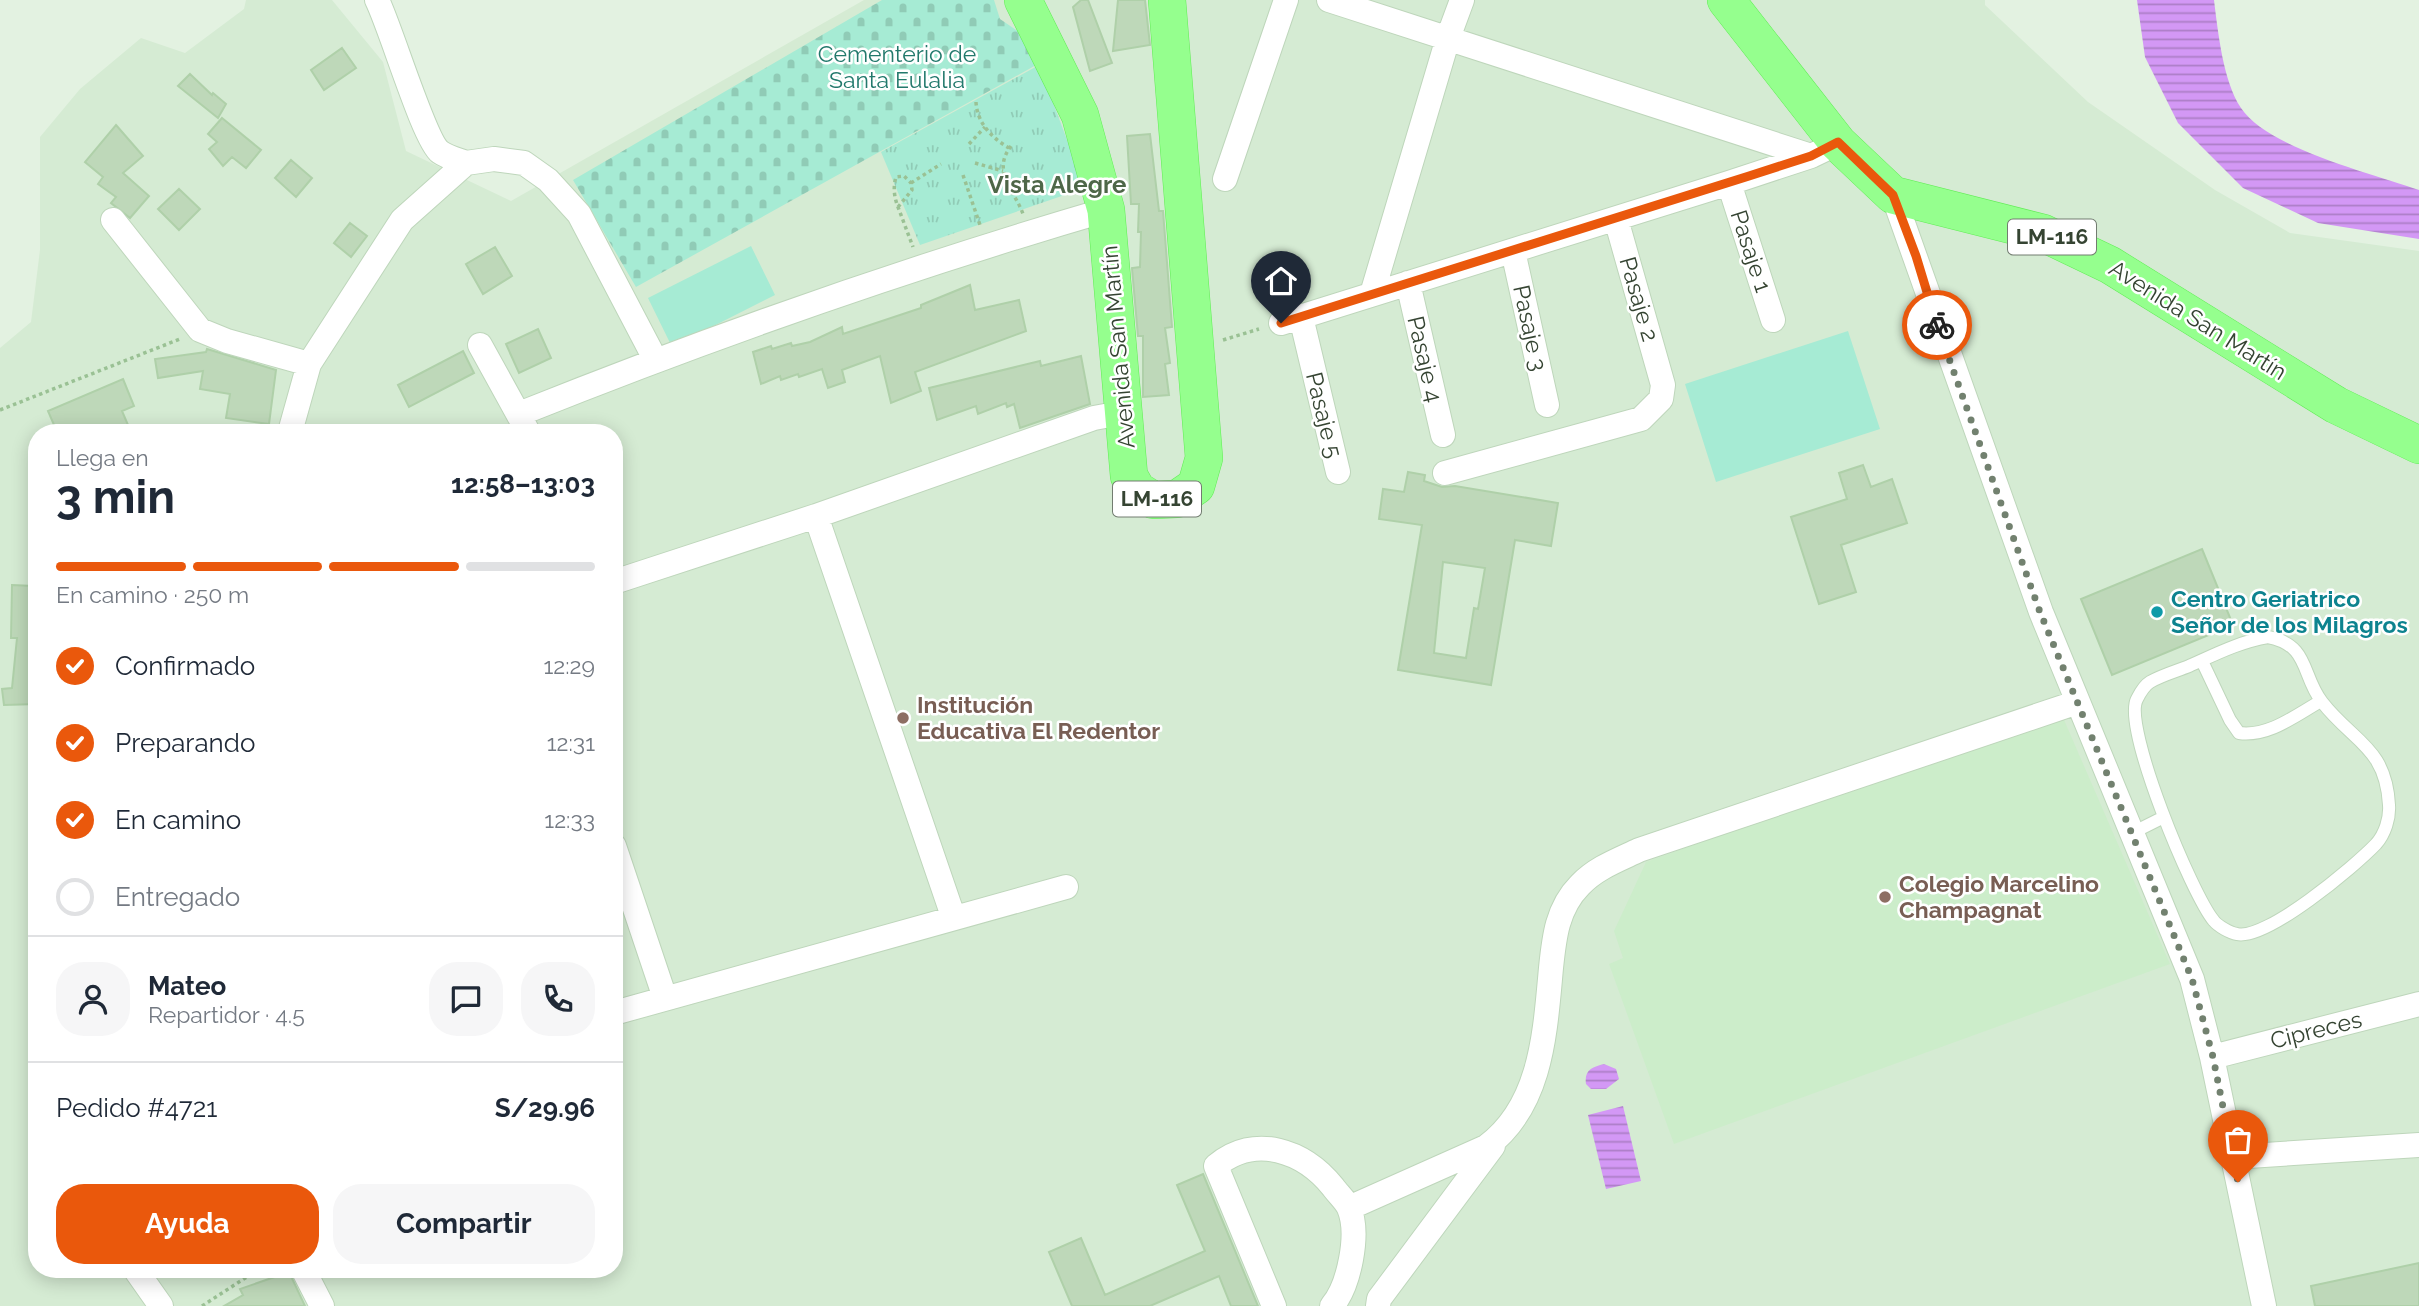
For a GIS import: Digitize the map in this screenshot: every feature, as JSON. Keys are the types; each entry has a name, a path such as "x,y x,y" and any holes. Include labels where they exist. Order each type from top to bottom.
{"main road":[{"name":"Avenida San Martín","path":"1023,0 1080,115 1107,210 1121,413 1129,476 1137,490 1153,500 1177,499 1196,486 1204,458 1167,0"},
{"name":"Avenida San Martín","path":"1726,0 1824,149 1893,195 2043,233 2088,254 2336,405 2419,446"}],"street":[{"path":"377,0 391,29 422,120 439,152 466,163 494,159 524,163 548,180 579,215 655,359"},
{"path":"1225,178 1286,0"},
{"path":"1329,0 1824,149"},
{"path":"1372,294 1448,38 1462,0"},
{"path":"1291,320 1616,219 1824,149"},
{"path":"292,424 309,364 402,220 466,163"},
{"name":"Pasaje 1","path":"1728,183 1773,320"},
{"path":"1893,195 2040,612 2192,979 2213,1057 2264,1306"},
{"path":"480,345 524,423 655,359 1029,232 1107,210"},
{"name":"Pasaje 2","path":"1445,473 1641,419 1653,410 1661,399 1661,379 1616,219"},
{"path":"113,220 200,330 227,341 309,364"},
{"name":"Pasaje 3","path":"1513,251 1547,405"},
{"name":"Pasaje 4","path":"1408,283 1443,435"},
{"name":"Pasaje 5","path":"1291,320 1338,472"},
{"path":"623,579 816,516 1094,418 1121,413"},
{"path":"816,516 953,916"},
{"path":"1378,1306 1379,1299 1516,1118 1539,1063 1557,922 1578,886 1599,869 1639,850 2078,702"},
{"path":"623,873 665,998"},
{"path":"623,1010 953,916 1066,887"},
{"name":"Cipreces","path":"2213,1057 2419,1004"},
{"path":"1349,1208 1486,1147 1500,1137"},
{"path":"2233,1157 2419,1145"},
{"path":"1274,1306 1216,1166 1229,1155 1245,1150 1283,1151 1299,1157 1321,1172 1349,1208 1352,1225 1348,1275 1340,1297 1332,1306"},
{"path":"141,1278 161,1306"},
{"path":"308,1278 322,1306"}],"lane":[{"path":"2268,637 2283,640 2298,650 2321,701 2374,754 2388,780 2390,812 2382,837 2353,869 2262,931 2238,934 2216,923 2197,897 2164,817 2138,733 2135,702 2148,683 2242,642 2268,637"},
{"path":"2202,660 2230,720 2239,733 2253,735 2276,727 2321,701"},
{"path":"2132,833 2164,817"}],"path":[{"path":"976,102 976,109 985,127 1010,147 1004,171 1008,190 1020,207 1029,232"},
{"path":"969,144 985,127"},
{"path":"975,163 1004,171"},
{"path":"911,183 941,164"},
{"path":"963,175 987,247"},
{"path":"898,207 911,195 911,183 904,176 896,177 894,186 898,207 922,269"},
{"path":"1197,348 1291,320"},
{"path":"0,410 200,330"},
{"path":"202,1306 245,1278"}],"shaded area":[{"path":"246,0 332,0 383,62 406,151 511,201 864,0 1985,0 1985,5 2088,102 2215,190 2290,233 2419,251 2419,1306 0,1306 0,348 31,322 40,250 40,137 80,89 141,38 185,53 244,9"},
{"path":"2137,0 2214,0 2226,70 2241,108 2254,122 2297,147 2350,168 2419,190 2419,239 2318,223 2243,188 2178,123 2145,57"},
{"name":"Colegio Marcelino Champagnat","path":"2061,713 2170,964 1674,1144 1609,964 1623,958 1614,931 1646,862"},
{"path":"1604,1064 1616,1069 1619,1079 1606,1089 1591,1089 1586,1084 1588,1072"},
{"path":"1623,1106 1641,1181 1606,1189 1588,1115"}],"green space":[{"name":"Cementerio de Santa Eulalia","path":"882,0 994,0 1000,19 1022,34 1038,64 636,287 573,180"},
{"path":"1039,65 1085,188 920,245 881,152"},
{"path":"751,246 775,295 672,347 648,298"},
{"path":"1848,331 1880,429 1716,482 1685,384"}],"building":[{"path":"1081,0 1088,0 1112,63 1090,71 1073,7"},
{"path":"1118,0 1145,0 1150,45 1113,51"},
{"path":"342,48 356,68 324,90 311,70"},
{"path":"190,74 226,104 218,118 178,86"},
{"path":"222,118 261,150 246,168 232,157 223,166 209,149 217,142 208,134"},
{"path":"116,125 143,156 123,173 149,196 130,218 111,203 116,197 98,184 103,177 85,162"},
{"path":"1150,134 1159,211 1163,211 1172,327 1165,328 1170,363 1165,364 1169,395 1143,397 1143,336 1138,336 1132,268 1140,267 1141,232 1138,232 1139,204 1131,204 1127,136"},
{"path":"291,160 312,178 296,197 275,178"},
{"path":"179,189 200,209 179,230 158,209"},
{"path":"350,223 367,236 351,257 334,243"},
{"path":"495,247 512,276 483,294 466,264"},
{"path":"970,285 975,310 1019,300 1026,331 915,372 921,391 891,403 880,356 842,370 845,382 828,388 822,369 781,380 780,376 761,384 753,352 771,346 772,349 791,343 792,346 810,342 842,327 843,334 921,308 921,305"},
{"path":"538,329 551,358 519,373 506,344"},
{"path":"207,349 276,370 269,424 226,418 230,394 200,389 203,371 158,378 155,359 206,352"},
{"path":"463,351 474,373 409,407 398,385"},
{"path":"1081,356 1090,404 1020,428 1014,404 1007,407 1006,403 978,414 976,406 937,420 929,388 1040,361 1041,366"},
{"path":"123,379 134,406 122,411 128,424 54,424 48,411"},
{"path":"1863,465 1871,487 1892,479 1907,523 1841,545 1856,592 1819,604 1791,517 1847,499 1839,473"},
{"path":"1408,472 1425,475 1424,481 1442,487 1455,486 1558,503 1551,546 1515,540 1491,685 1398,670 1422,525 1379,519 1383,489 1404,492","holes":["1443,562 1485,568 1478,609 1474,608 1466,658 1434,653"]},
{"name":"Centro Geriatrico Señor de los Milagros","path":"2202,549 2233,625 2112,675 2081,599"},
{"path":"12,585 28,586 28,704 4,705 2,689 12,688 17,638 11,638"},
{"path":"1203,1174 1258,1306 1231,1306 1219,1276 1150,1306 1072,1306 1049,1252 1081,1238 1105,1295 1205,1251 1177,1185"},
{"path":"2419,1263 2419,1306 2315,1306 2311,1286"},
{"path":"272,1278 292,1278 305,1306 224,1306 243,1295 240,1289"}],"way so far":[{"path":"1937,325 2040,612 2192,979 2213,1057 2238,1182"}],"place":[{"name":"Centro Geriatrico Señor de los Milagros","path":"2157,612"},
{"name":"Institución Educativa El Redentor","path":"903,718"},
{"name":"Colegio Marcelino Champagnat","path":"1885,897"}],"district":[{"name":"Vista Alegre","path":"1057,185"}],"route":[{"path":"1281,323 1811,156 1838,142 1893,195 1916,256 1937,325"}]}
